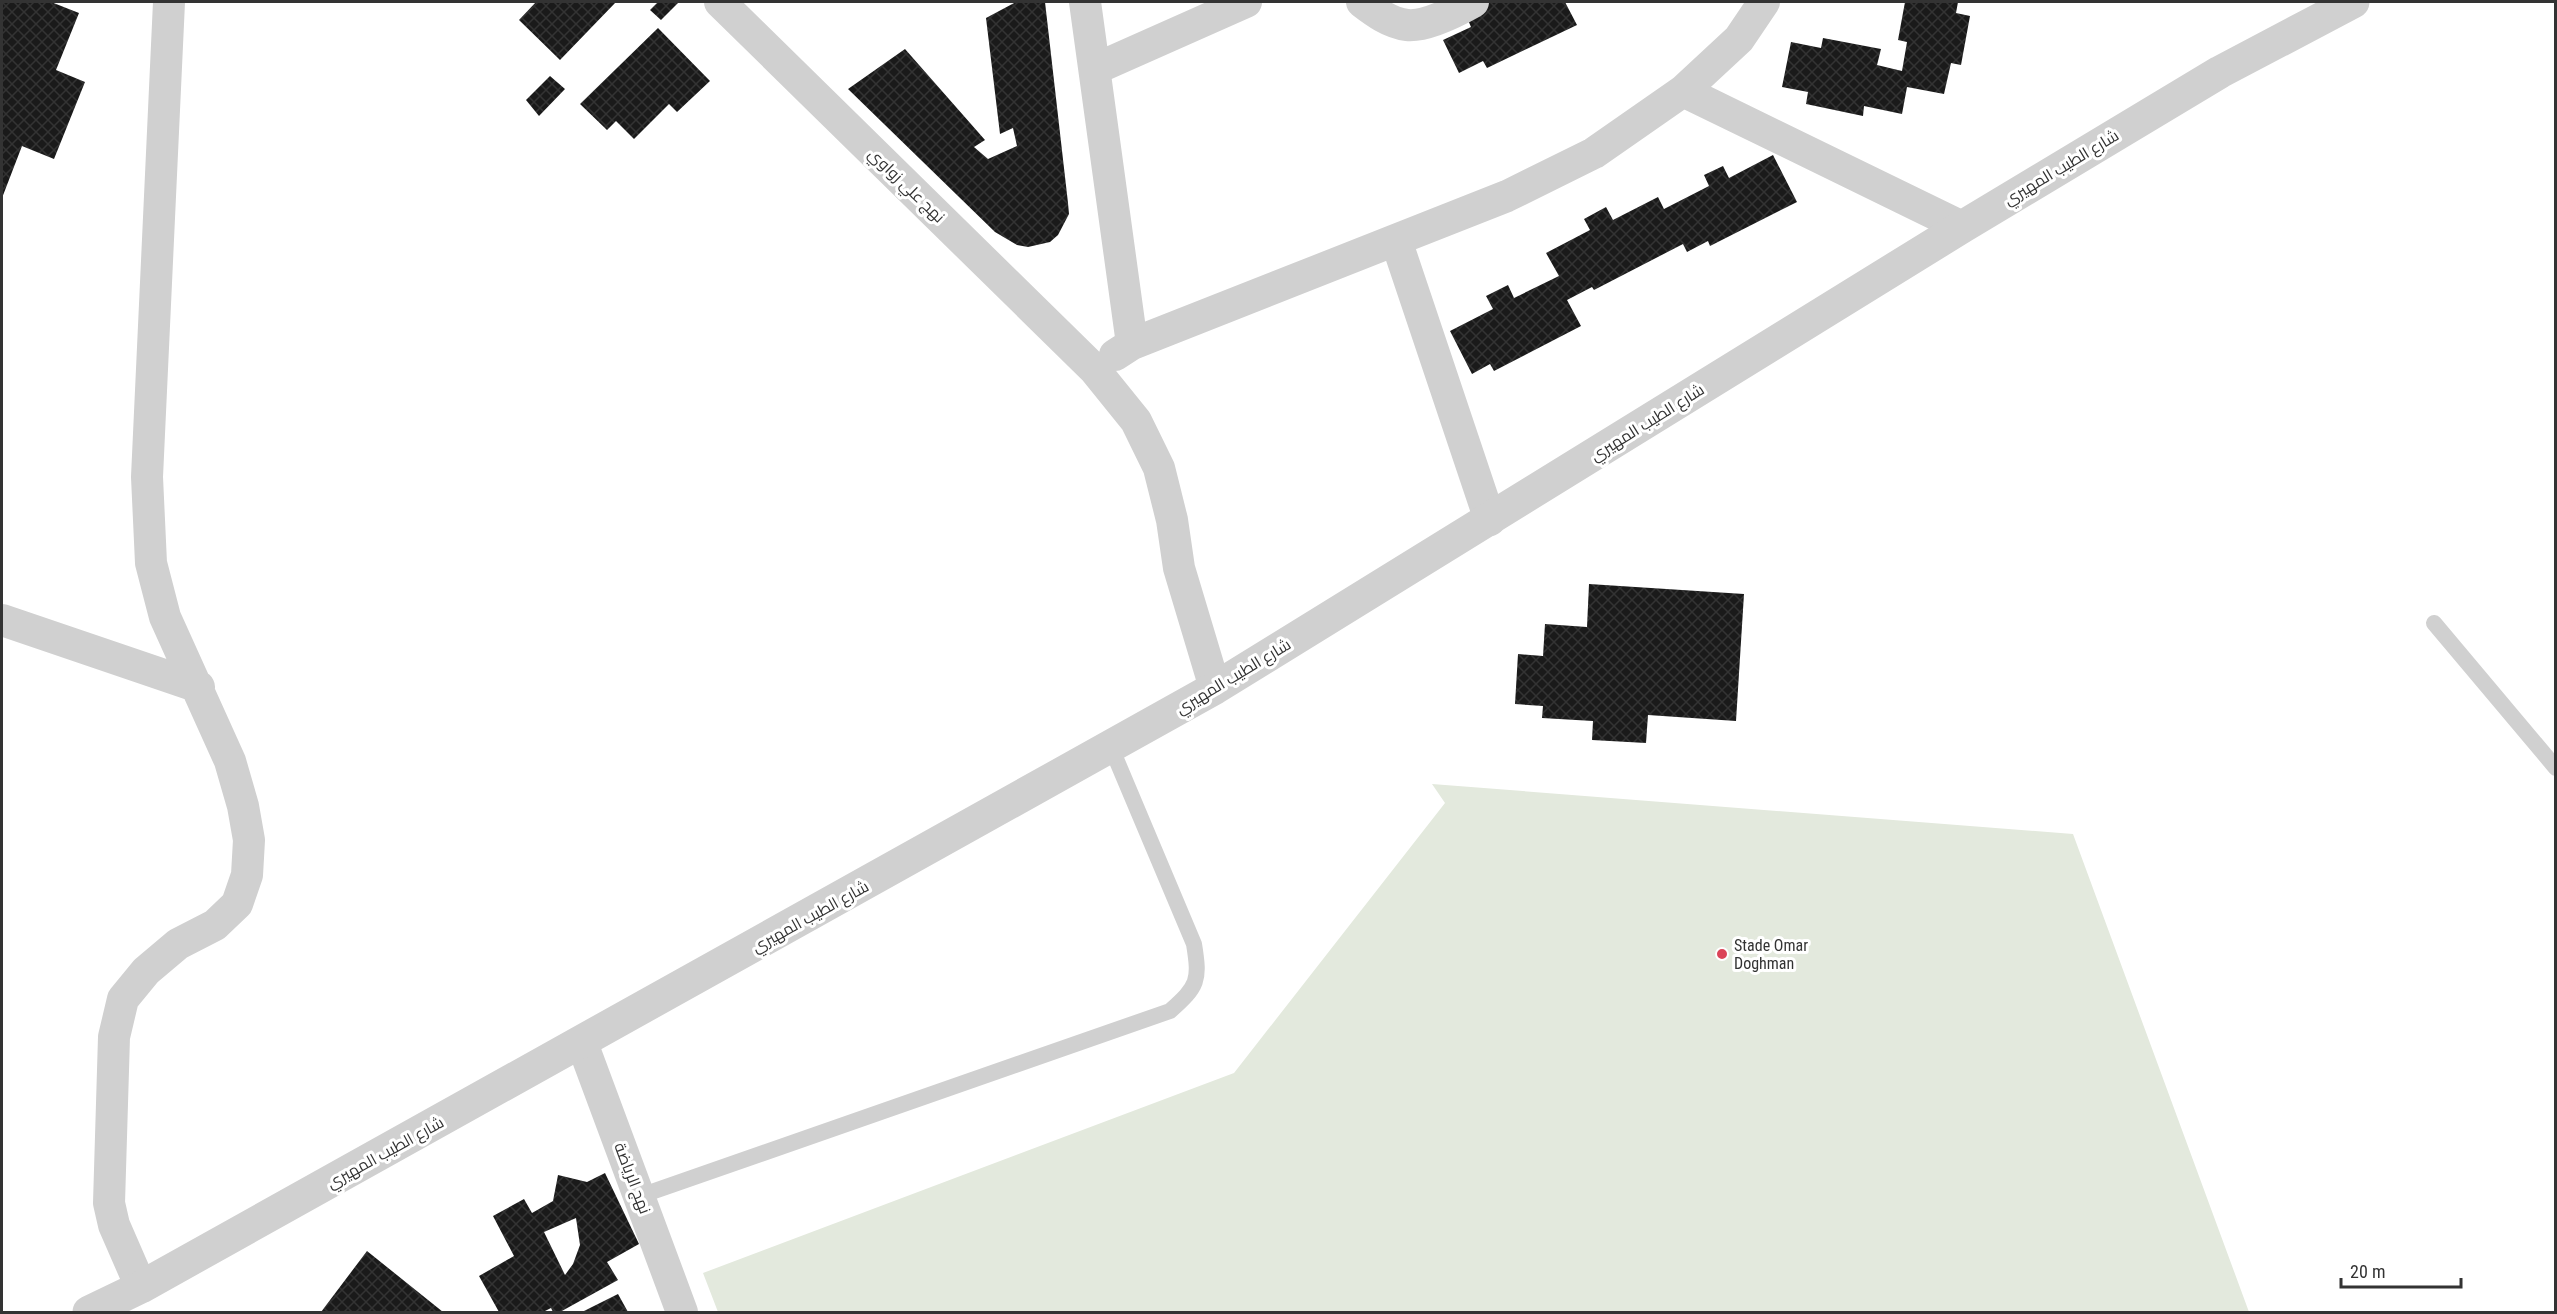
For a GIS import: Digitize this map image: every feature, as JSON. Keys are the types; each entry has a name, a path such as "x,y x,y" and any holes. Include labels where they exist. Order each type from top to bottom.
{"street":[{"path":"141,1287 114,1224 109,1203 114,1037 123,999 146,970 178,944 215,925 237,904 247,875 249,840 243,806 230,761 165,617 151,563 147,477 169,2"},
{"name":"نهج علي زواوي","path":"720,2 1094,369 1136,421 1159,468 1172,520 1179,568 1215,688"},
{"path":"1085,2 1132,344"},
{"path":"1095,69 1246,2"},
{"path":"1362,2 1378,15 1408,25 1437,19 1473,2"},
{"path":"1094,369 1132,344 1507,196 1594,153 1683,91 1738,39 1764,2"},
{"name":"شارع الطيب المهيري","path":"89,1312 141,1287 582,1044 1215,688 1962,227 2220,72 2353,2"},
{"path":"1683,91 1962,227"},
{"path":"1396,240 1490,520"},
{"path":"2,620 198,687"},
{"name":"نهج الرياضة","path":"582,1044 682,1312"}],"lane":[{"path":"2434,623 2556,768"},
{"path":"640,1196 1170,1011 1191,992 1198,970 1194,944 1111,747"}],"shaded area":[{"name":"Stade Omar Doghman","path":"1432,784 2073,834 2249,1312 718,1312 703,1273 1234,1073 1445,803"}],"building":[{"path":"2,2 51,2 79,13 56,70 85,82 54,159 22,146 2,198"},
{"path":"536,2 616,2 560,60 519,20"},
{"path":"658,2 679,2 661,20 650,10"},
{"path":"1016,2 1045,2 1069,214 1058,235 1050,242 1028,247 1017,245 995,232 848,89 905,49 985,140 974,147 988,159 1017,146 1013,128 1000,134 986,18"},
{"path":"1489,2 1565,2 1577,25 1487,68 1483,61 1459,73 1443,40 1471,27 1465,13"},
{"path":"1905,2 1958,2 1956,13 1970,16 1961,65 1951,63 1944,94 1907,87 1902,114 1864,106 1863,116 1806,104 1808,92 1782,87 1791,42 1821,48 1823,38 1881,49 1877,65 1902,71 1907,42 1898,40"},
{"path":"658,28 710,81 677,112 669,104 634,139 616,121 607,130 580,104"},
{"path":"550,76 565,89 539,116 526,100"},
{"path":"1773,155 1797,202 1710,246 1708,241 1687,252 1683,244 1594,290 1592,287 1567,300 1581,326 1494,371 1490,364 1472,374 1450,331 1493,309 1486,296 1508,285 1514,298 1559,276 1546,253 1590,230 1584,219 1606,207 1613,220 1658,197 1664,209 1709,186 1704,175 1723,166 1729,178"},
{"path":"1589,584 1744,594 1736,721 1648,715 1646,743 1592,740 1593,721 1542,718 1543,706 1515,704 1518,654 1543,656 1545,624 1587,627"},
{"path":"605,1173 639,1244 607,1262 618,1280 560,1312 553,1312 551,1308 543,1312 499,1312 479,1276 514,1256 493,1216 524,1199 532,1213 553,1201 558,1175 587,1182","holes":["576,1218 580,1245 573,1264 565,1275 544,1232"]},
{"path":"367,1251 443,1312 321,1312"},
{"path":"618,1294 628,1312 582,1312"}],"place":[{"name":"Stade Omar Doghman","path":"1722,954"}]}
